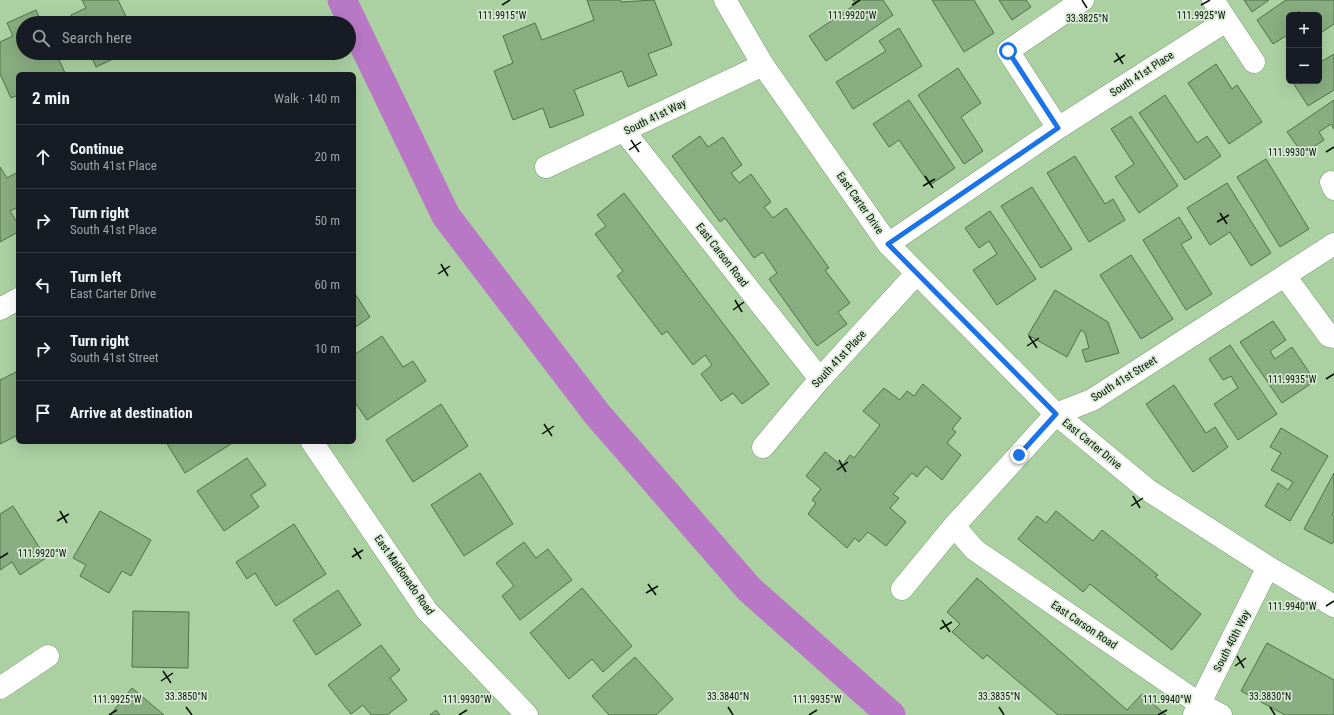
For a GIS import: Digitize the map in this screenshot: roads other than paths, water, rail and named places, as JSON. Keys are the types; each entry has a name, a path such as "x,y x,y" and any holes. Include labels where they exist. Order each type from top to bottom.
{"street":[{"name":"East Carter Drive","path":"725,0 763,65 888,244 1056,414 1148,490 1268,568 1334,606"},
{"path":"1058,128 1008,51 1083,0"},
{"path":"1213,0 1254,62"},
{"name":"South 41st Place","path":"888,244 1058,128 1226,21"},
{"name":"South 41st Way","path":"546,167 763,65"},
{"name":"East Carson Road","path":"624,131 820,379"},
{"name":"South 41st Street","path":"902,589 954,526 1056,414 1092,400 1334,244"},
{"name":"South 41st Place","path":"763,447 820,379 917,273"},
{"path":"1284,276 1329,336 1334,337"},
{"path":"0,309 16,300"},
{"name":"East Maldonado Road","path":"313,444 427,611 527,715"},
{"name":"East Carson Road","path":"954,526 975,550 1197,710 1221,715"},
{"name":"South 40th Way","path":"1197,710 1268,568"},
{"path":"0,688 48,656"}],"waterway":[{"path":"342,0 350,16"},
{"path":"356,29 446,216 597,414 749,589 891,715"}]}
